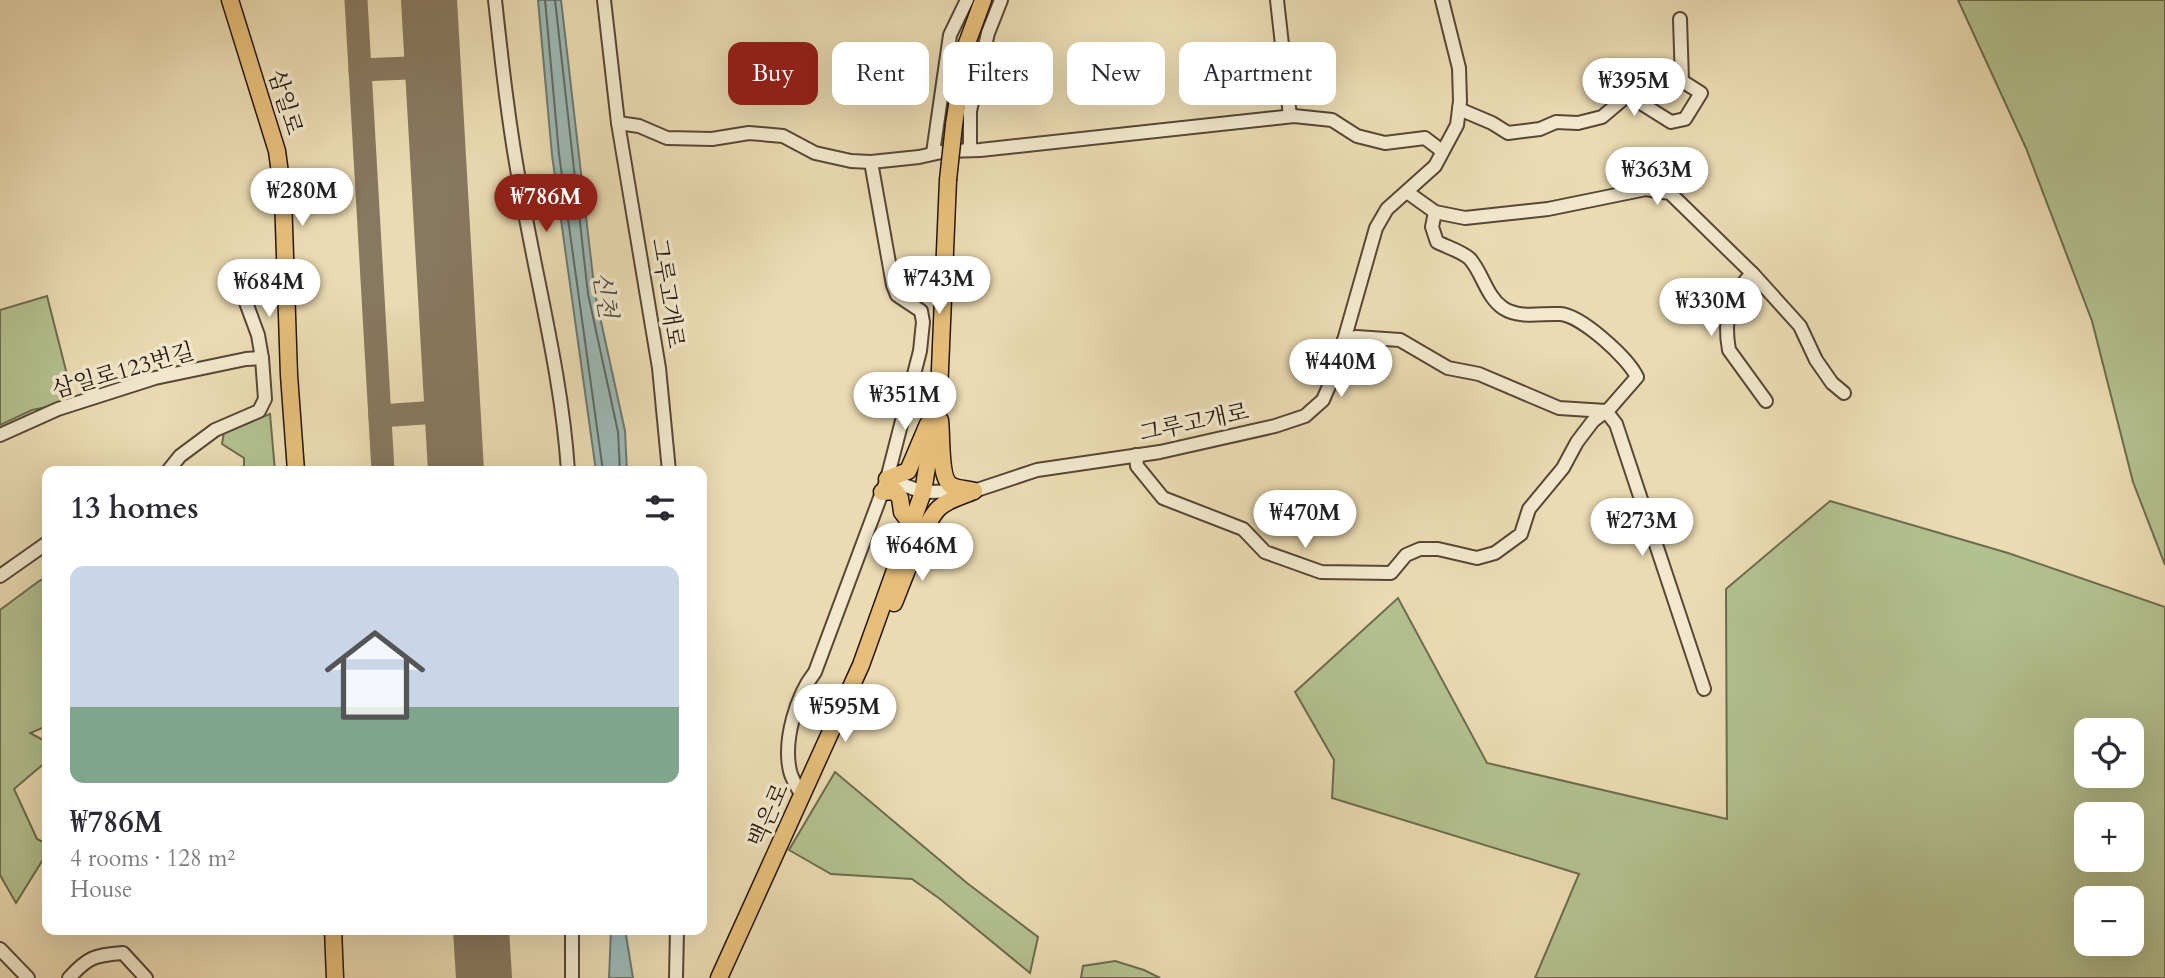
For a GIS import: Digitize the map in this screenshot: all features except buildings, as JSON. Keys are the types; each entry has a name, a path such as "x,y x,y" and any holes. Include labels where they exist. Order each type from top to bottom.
{"main road":[{"name":"삼일로","path":"230,0 277,151 283,196 289,375 296,466"},
{"name":"백은로","path":"719,978 861,665 923,492 938,402 948,180 954,125 966,46 983,0"},
{"path":"885,486 908,471 912,465 938,402"},
{"path":"938,402 943,446 942,471 946,481 951,486 974,491"},
{"path":"885,486 895,491 900,498 902,512 912,525"},
{"path":"861,665 893,603 930,520 939,508 974,491"},
{"path":"333,935 335,978"}],"street":[{"path":"495,0 503,78 520,190 558,390 567,466"},
{"name":"그루고개로","path":"604,0 618,124 659,368 669,466"},
{"path":"940,152 950,35 967,0"},
{"path":"971,150 970,111 988,33 1001,0"},
{"path":"1277,0 1290,117"},
{"name":"그루고개로","path":"923,492 974,491 1037,470 1160,452 1275,426 1305,416 1323,400 1335,372 1376,228 1387,209 1434,166 1457,125 1459,68 1442,0"},
{"path":"1459,109 1508,133 1540,129 1556,122 1578,124 1602,117 1628,95 1671,122 1685,119 1701,93 1682,80 1680,19"},
{"path":"618,124 639,126 667,138 712,139 749,133 783,136 815,153 851,162 919,158 940,152 1290,117 1332,120 1357,136 1385,143 1425,138 1442,151"},
{"path":"802,796 790,770 789,749 794,712 807,682 815,672 885,486 920,351 923,322 921,311 897,295 893,285 871,162"},
{"path":"1407,192 1435,212 1465,218 1548,209 1646,189 1670,192 1752,273 1800,326 1816,360 1832,383 1844,393"},
{"path":"1136,456 1137,467 1163,498 1243,528 1265,552 1321,572 1391,573 1406,555 1420,549 1438,549 1477,558 1495,553 1521,534 1529,509 1563,468 1577,442 1593,421 1606,411 1637,377 1632,366 1616,349 1576,319 1563,314 1530,316 1504,309 1491,296 1468,257 1437,242 1432,227 1435,212"},
{"path":"1752,273 1732,298 1727,341 1729,350 1766,401"},
{"path":"172,466 180,456 215,430 258,411 265,399 262,358 258,335 242,289 287,286"},
{"path":"1344,340 1356,337 1400,340 1448,368 1479,374 1559,408 1606,411 1616,424 1704,689"},
{"name":"삼일로123번길","path":"0,435 58,409 155,378 262,358"},
{"path":"885,486 923,492"},
{"path":"0,576 42,547"},
{"path":"572,935 572,978"},
{"path":"676,978 677,935"},
{"path":"0,948 28,978"},
{"path":"69,978 84,961 103,954 123,953 146,978"}],"green space":[{"path":"1958,0 2165,0 2165,565 2133,482 2092,321 2026,148"},
{"path":"47,296 74,402 32,410 0,425 0,310"},
{"path":"270,414 275,466 244,466 244,458 222,444 224,432"},
{"path":"1830,501 2008,553 2165,607 2165,978 1535,978 1579,874 1332,798 1334,760 1295,692 1398,598 1487,763 1727,819 1726,589"},
{"path":"42,580 42,728 30,733 42,739 42,765 14,789 37,839 42,842 42,861 16,903 0,875 0,610"},
{"path":"835,772 967,883 1038,937 1030,973 912,879 831,874 789,850"},
{"path":"1115,961 1160,978 1081,978 1083,966"}],"water":[{"path":"538,0 561,0 595,294 625,431 627,466 595,466 552,155"},
{"path":"611,935 626,935 633,978 609,978"}],"taxiway":[{"path":"356,0 383,466"},
{"path":"360,70 433,67"},
{"path":"380,416 452,411"}],"runway":[{"path":"429,0 456,466"},
{"path":"481,935 484,978"}],"water label":[{"name":"신천","path":"605,295"}]}
